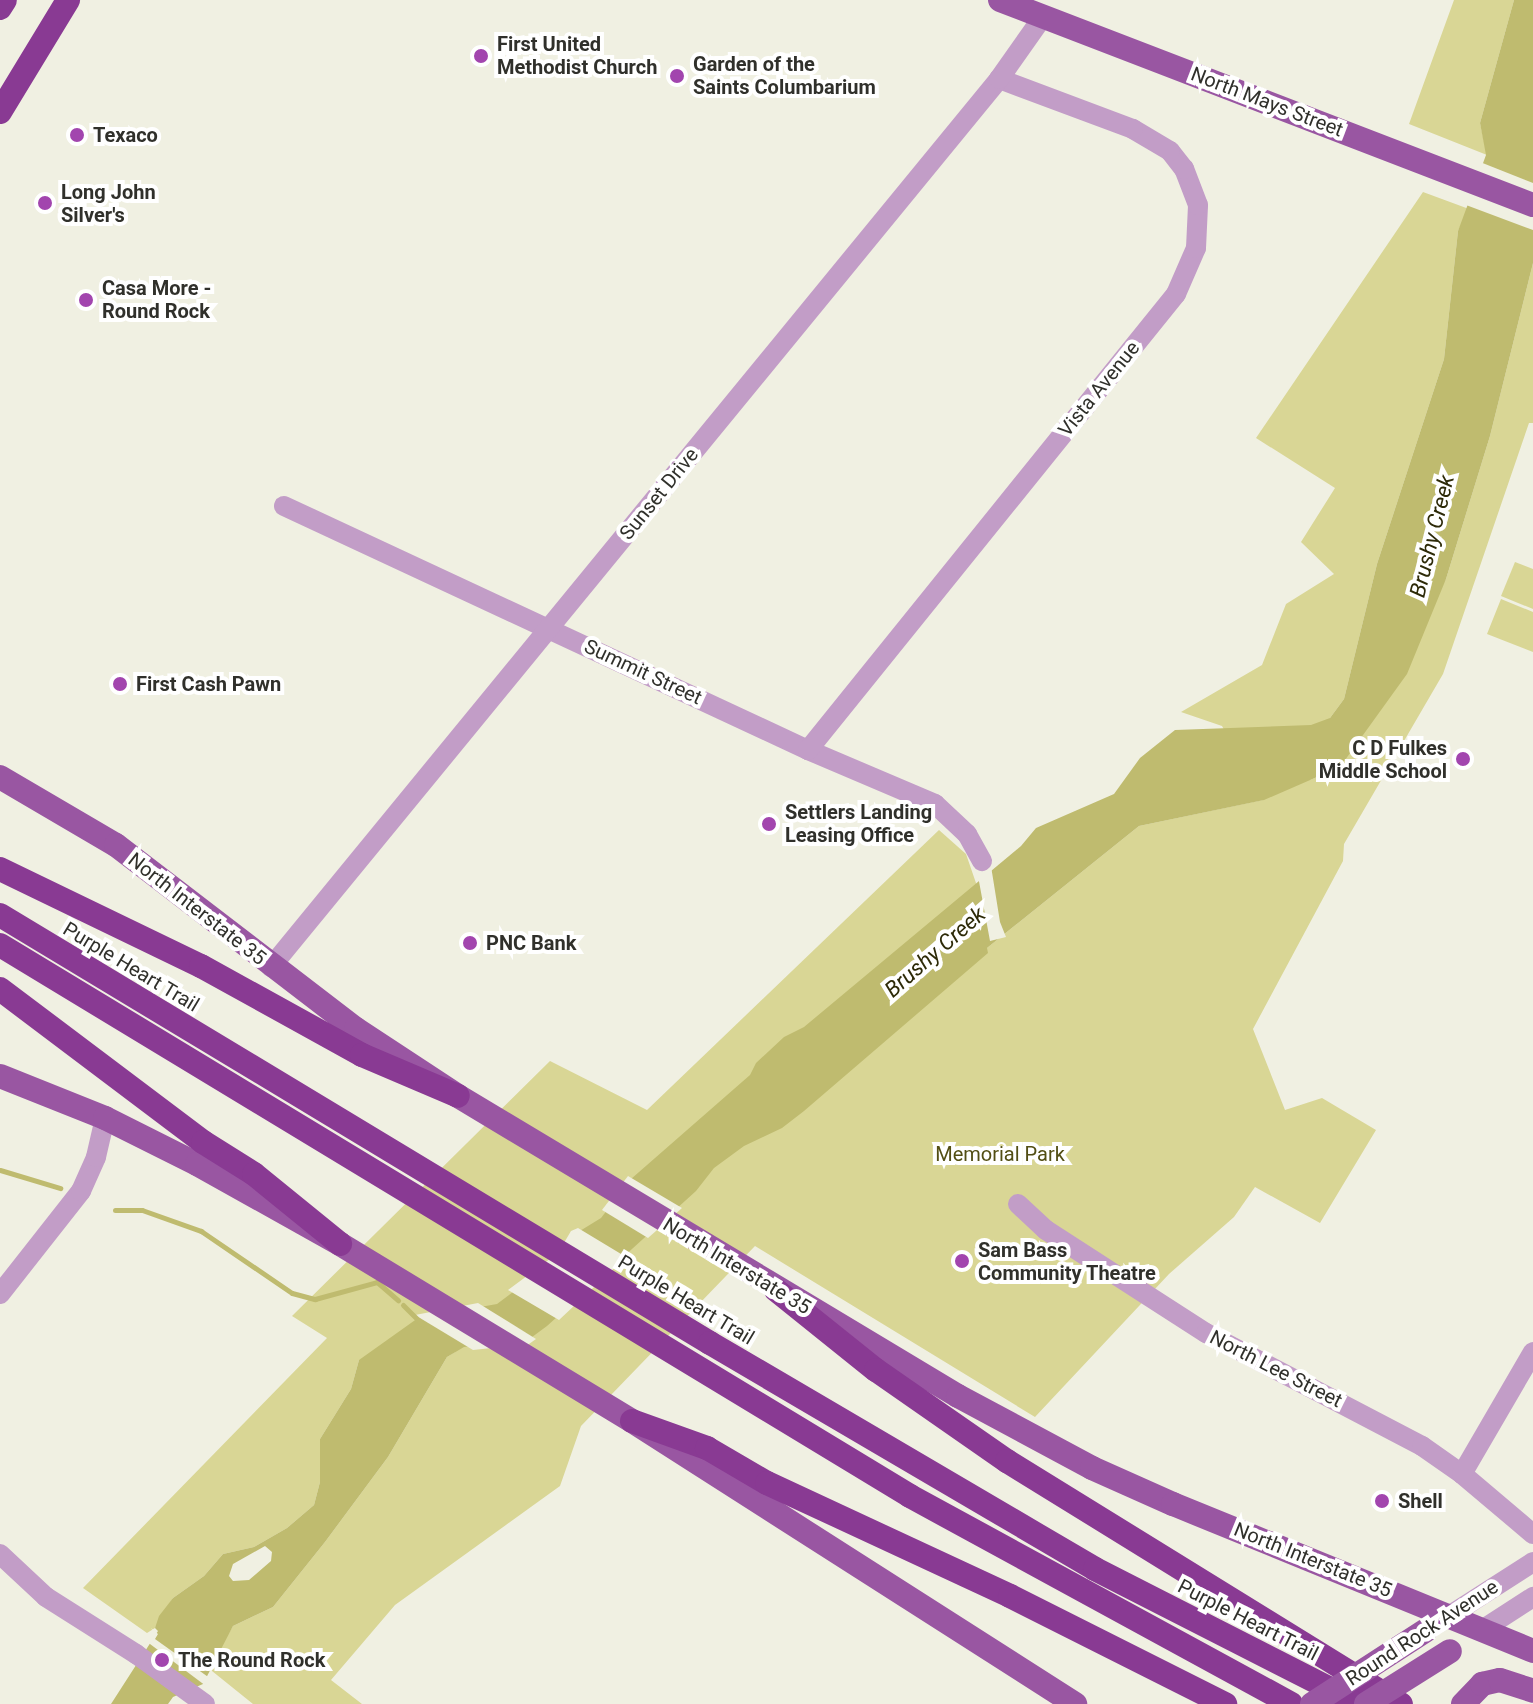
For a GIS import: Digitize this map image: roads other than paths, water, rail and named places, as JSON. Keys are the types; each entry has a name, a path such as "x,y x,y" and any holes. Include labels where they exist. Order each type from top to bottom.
{"highway":[{"path":"0,8 5,0"},
{"path":"0,112 68,0"},
{"path":"0,869 201,966 362,1055 466,1102"},
{"name":"Purple Heart Trail","path":"0,915 710,1343 1095,1569 1363,1704"},
{"path":"0,945 692,1366 1032,1565 1291,1704"},
{"path":"0,989 203,1142 254,1174 346,1248"},
{"path":"770,1286 876,1370 1007,1461 1401,1704"},
{"path":"632,1421 707,1448 767,1483 1010,1596 1225,1704"}],"main road":[{"name":"North Mays Street","path":"1000,0 1533,205"},
{"name":"North Interstate 35","path":"0,777 116,845 271,967 356,1029 466,1102 958,1396 1092,1468 1533,1651"},
{"path":"0,1076 105,1118 197,1164 346,1248 632,1421 1075,1704"},
{"name":"Round Rock Avenue","path":"1312,1704 1449,1616"},
{"name":"Round Rock Avenue","path":"1363,1704 1482,1630"},
{"path":"1465,1700 1482,1684 1500,1680 1533,1691"}],"street":[{"name":"Sunset Drive","path":"271,967 999,79 1042,18"},
{"name":"Vista Avenue","path":"808,750 1176,294 1196,248 1198,205 1184,169 1170,151 1133,129 999,79"},
{"name":"Summit Street","path":"284,506 808,750 935,804 967,834 982,861"},
{"path":"0,1294 81,1191 96,1157 105,1118"},
{"name":"North Lee Street","path":"1018,1204 1046,1230 1206,1333 1380,1421 1462,1474 1533,1534"},
{"path":"1462,1474 1533,1352"},
{"path":"0,1554 46,1597 136,1654 199,1700"},
{"name":"Round Rock Avenue","path":"1449,1616 1533,1562"},
{"name":"Round Rock Avenue","path":"1482,1630 1533,1597"}],"water":[{"name":"Brushy Creek","path":"1514,0 1533,0 1533,263 1490,436 1446,579 1407,674 1340,767 1264,800 1139,826 987,948 988,953 804,1111 782,1128 744,1146 714,1168 696,1191 547,1326 528,1340 464,1347 447,1357 388,1457 325,1542 273,1607 233,1626 203,1684 173,1697 168,1704 111,1704 158,1631 155,1628 159,1616 173,1598 204,1576 223,1554 254,1547 287,1528 314,1505 320,1482 320,1439 351,1389 359,1360 418,1318 497,1304 561,1256 575,1234 601,1218 631,1179 750,1075 756,1063 784,1037 804,1027 1021,846 1036,828 1114,794 1140,758 1175,730 1311,725 1330,718 1344,699 1377,564 1444,359 1458,231 1486,155 1480,123","holes":["265,1546 272,1552 271,1561 249,1580 233,1581 229,1576 233,1564"]}],"waterway":[{"path":"0,1170 60,1188"},
{"path":"115,1210 142,1210 201,1231 292,1293 315,1299 377,1282 398,1300"},
{"path":"403,1305 422,1324"}],"place":[{"name":"First United Methodist Church","path":"481,56"},
{"name":"Garden of the Saints Columbarium","path":"677,76"},
{"name":"Texaco","path":"77,135"},
{"name":"Long John Silver's","path":"45,203"},
{"name":"Casa More - Round Rock","path":"86,300"},
{"name":"First Cash Pawn","path":"120,684"},
{"name":"C D Fulkes Middle School","path":"1463,759"},
{"name":"Settlers Landing Leasing Office","path":"769,824"},
{"name":"PNC Bank","path":"470,943"},
{"name":"Sam Bass Community Theatre","path":"962,1261"},
{"name":"Shell","path":"1382,1501"},
{"name":"The Round Rock","path":"162,1660"}],"park label":[{"name":"Memorial Park","path":"1000,1154"}]}
